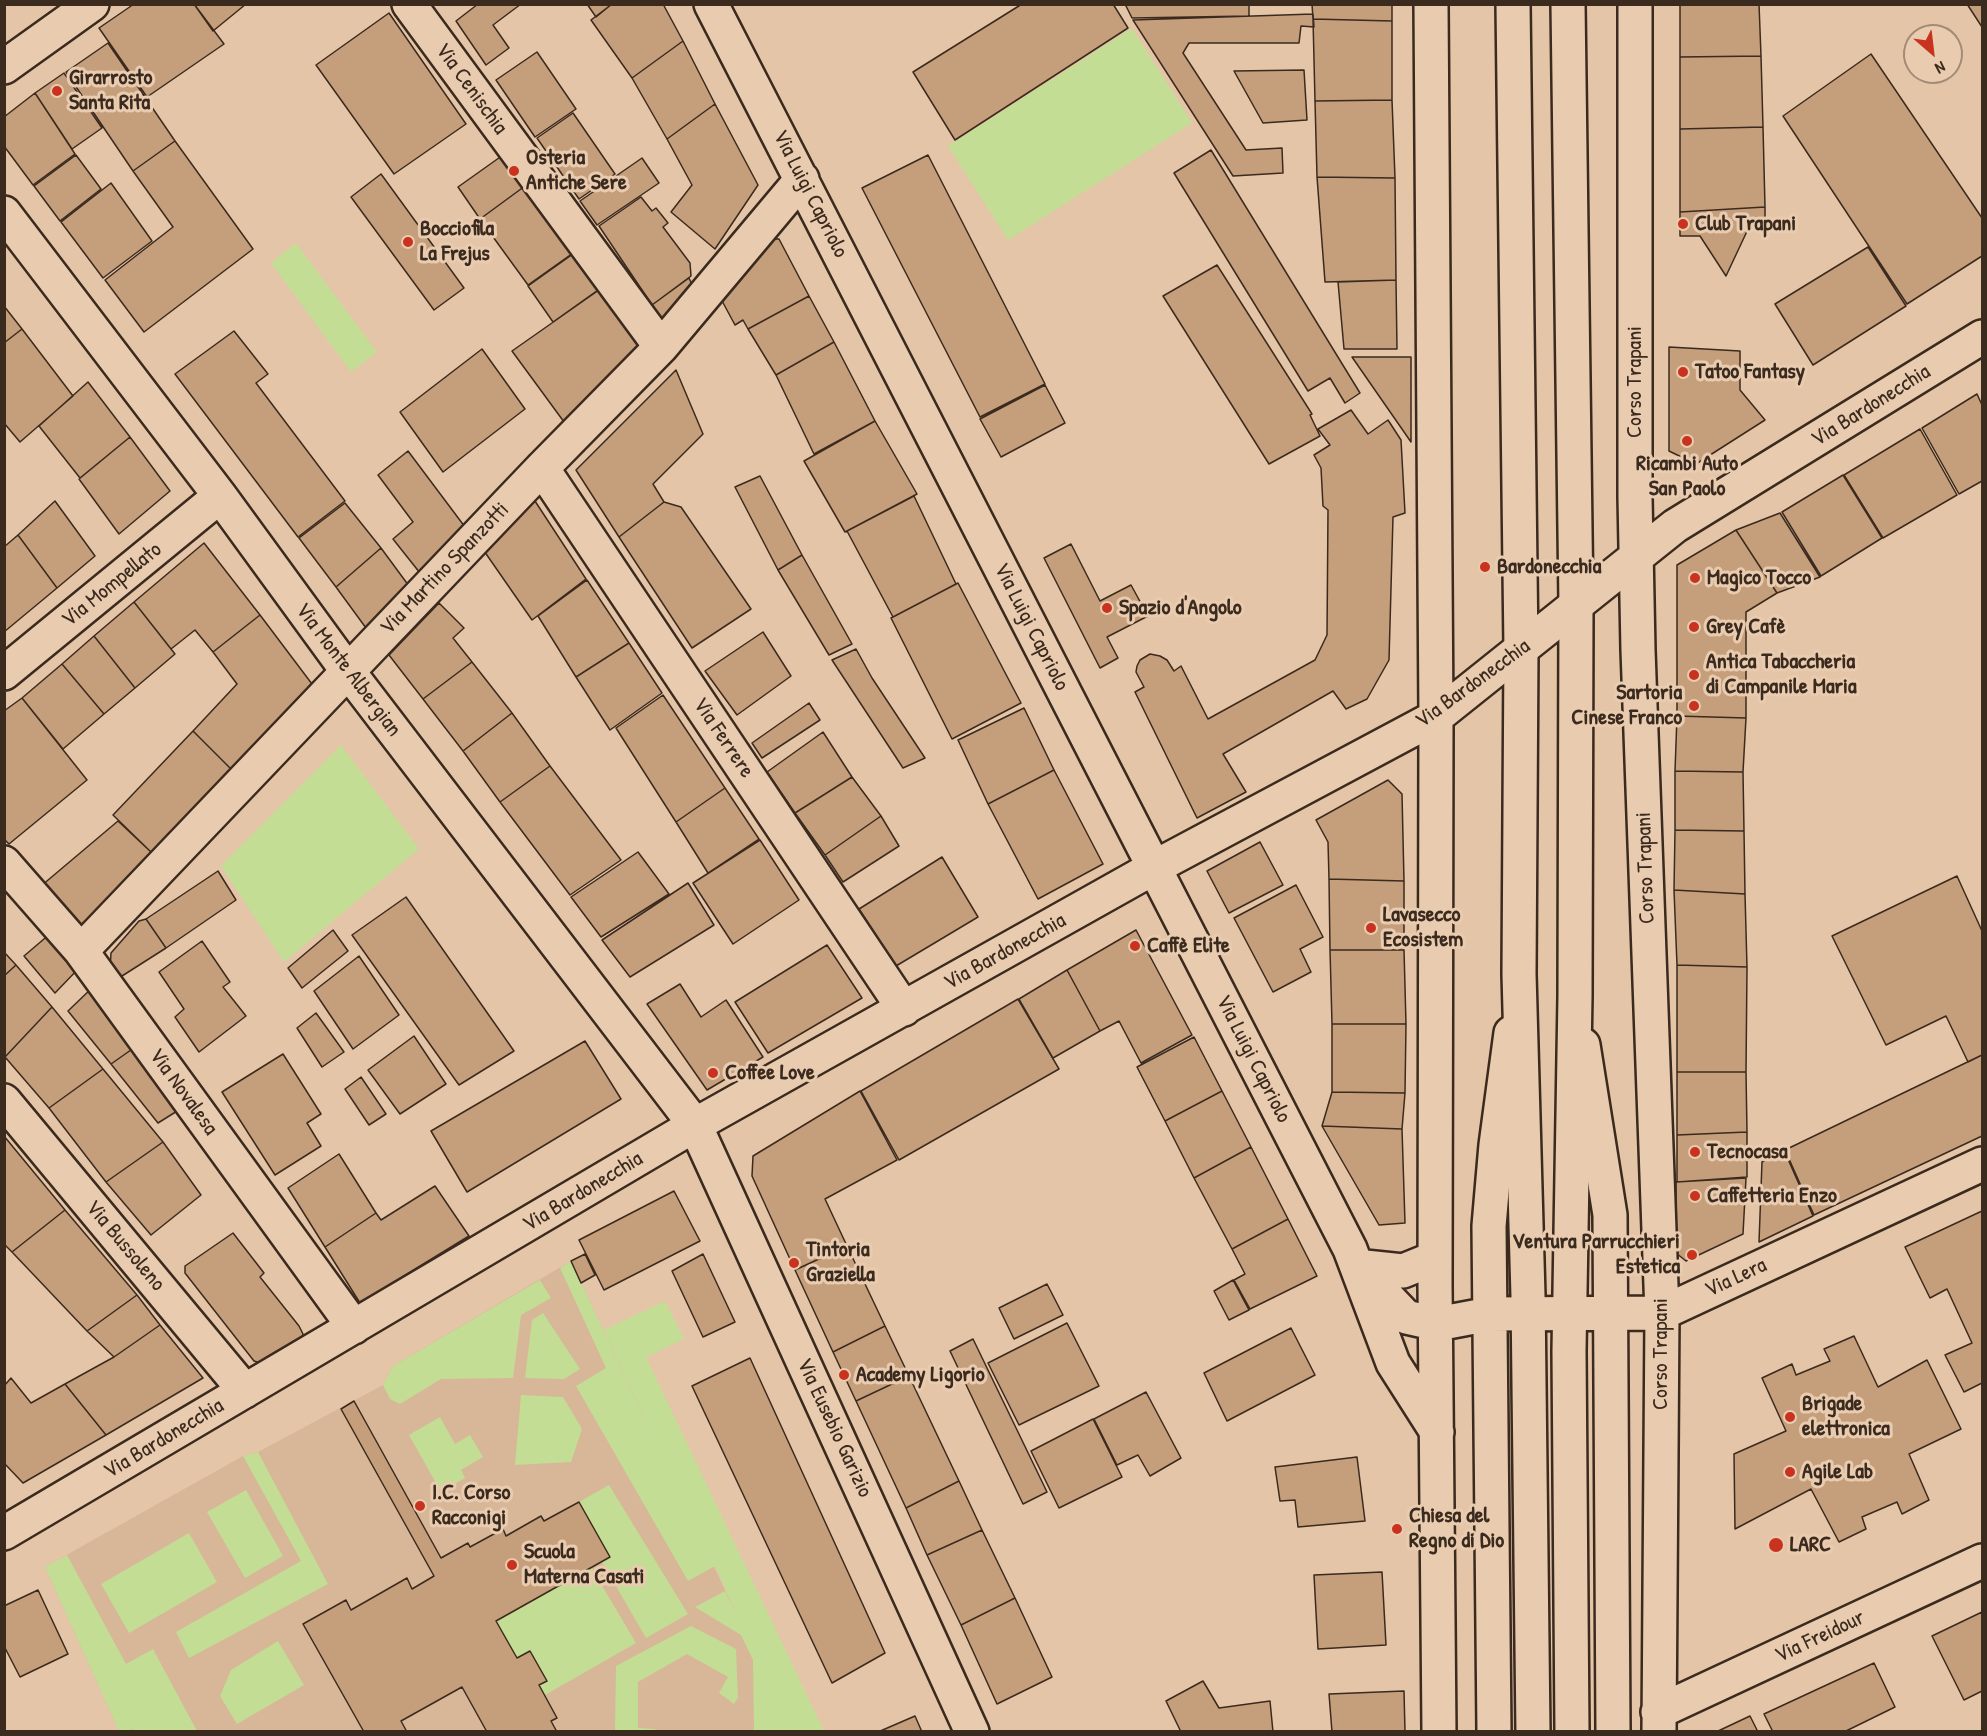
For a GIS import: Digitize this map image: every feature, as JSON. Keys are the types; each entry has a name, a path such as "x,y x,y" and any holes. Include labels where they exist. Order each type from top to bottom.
{"street":[{"path":"4,67 92,4"},
{"name":"Via Cenischia","path":"409,4 662,347"},
{"name":"Via Luigi Capriolo","path":"711,4 1358,1258 1393,1364 1437,1432"},
{"path":"1431,4 1439,1731"},
{"path":"1513,4 1521,650 1519,974 1528,1312 1533,1731"},
{"path":"1568,4 1576,605 1575,996 1569,1313 1572,1731"},
{"name":"Corso Trapani","path":"1635,4 1636,556 1662,1313 1659,1722"},
{"name":"Via Martino Spanzotti","path":"81,951 542,468 662,347 802,179"},
{"name":"Via Monte Albergian","path":"4,213 220,496 348,671 695,1125"},
{"name":"Via Bardonecchia","path":"10,1521 354,1327 695,1125 1155,867 1436,717 1636,556 1684,521 1983,337"},
{"name":"Via Ferrere","path":"542,468 904,1008"},
{"name":"Via Mompellato","path":"4,673 220,496"},
{"name":"Via Novalesa","path":"4,863 81,951 354,1327"},
{"path":"1494,1731 1489,1226 1496,1145 1519,974"},
{"path":"1575,996 1610,1215 1613,1731"},
{"name":"Via Bussoleno","path":"4,1101 245,1390"},
{"name":"Via Eusebio Garizio","path":"695,1125 972,1731"},
{"name":"Via Lera","path":"1437,1324 1490,1314 1528,1312 1662,1313 1983,1164"},
{"path":"1358,1258 1403,1271 1436,1258"},
{"name":"Via Luigi Capriolo","path":"1358,1258 1384,1293 1406,1317 1437,1324"},
{"name":"Via Freidour","path":"1659,1722 1983,1562"}],"shaded area":[{"name":"I.C. Corso Racconigi","path":"571,1261 791,1731 119,1731 45,1567 243,1456 258,1452 383,1385 393,1366"}],"green space":[{"path":"1132,28 1192,123 1008,240 948,146"},
{"path":"296,243 377,352 351,372 271,263"},
{"path":"341,745 419,849 284,962 221,866"},
{"path":"571,1261 685,1504 604,1330 665,1301 684,1339 646,1357 824,1731 751,1731 754,1729 753,1660 741,1635 695,1607 725,1591 738,1617 715,1566 688,1581 576,1386 606,1368 560,1268"},
{"path":"540,1280 551,1298 521,1315 513,1378 441,1379 400,1404 390,1399 383,1385 393,1366"},
{"path":"543,1313 580,1369 564,1379 525,1378 532,1320"},
{"path":"521,1395 563,1397 582,1429 571,1462 515,1465"},
{"path":"440,1417 455,1444 470,1435 483,1457 461,1470 465,1478 441,1492 409,1435"},
{"path":"258,1452 328,1584 189,1658 176,1632 301,1561 243,1456"},
{"path":"609,1485 688,1614 646,1638 602,1562 610,1556 579,1502"},
{"path":"246,1490 283,1556 245,1578 207,1512"},
{"path":"189,1533 217,1582 129,1633 101,1584"},
{"path":"67,1555 126,1664 153,1649 197,1731 134,1732 133,1729 119,1731 45,1567"},
{"path":"591,1567 636,1643 545,1695 539,1685 546,1681 530,1651 517,1658 496,1621"},
{"path":"691,1626 736,1649 738,1698 734,1704 719,1693 728,1677 687,1654 638,1682 638,1728 655,1729 656,1731 615,1731 616,1666"},
{"path":"278,1641 304,1685 237,1724 220,1696 231,1670"}],"building":[{"path":"134,4 194,4 224,44 147,97 99,28"},
{"path":"194,4 246,4 213,31"},
{"path":"478,4 521,4 493,25 509,48 486,65 456,21"},
{"path":"587,4 612,4 596,17"},
{"path":"612,4 663,4 683,41 632,78 591,20"},
{"path":"1022,4 1113,4 1128,28 955,140 913,72"},
{"path":"1125,4 1249,4 1249,16 1132,18"},
{"path":"1312,4 1392,4 1392,21 1313,19"},
{"path":"1680,4 1759,4 1761,56 1680,57"},
{"path":"1967,4 1982,4 1982,27"},
{"path":"389,13 466,124 394,174 316,65"},
{"path":"1313,14 1314,27 1301,26 1299,43 1189,43 1183,53 1246,150 1282,148 1283,173 1233,176 1133,20"},
{"path":"1313,19 1392,21 1392,100 1315,101"},
{"path":"683,41 715,104 667,139 632,78"},
{"path":"108,43 175,141 133,171 66,72"},
{"path":"537,52 576,109 535,137 496,80"},
{"path":"1871,54 1982,218 1982,256 1907,304 1783,116"},
{"path":"1761,56 1763,127 1680,129 1680,57"},
{"path":"1304,70 1307,120 1263,123 1234,71"},
{"path":"64,73 102,128 72,149 35,93"},
{"path":"35,93 75,154 33,185 4,146 4,117"},
{"path":"1392,100 1395,178 1317,177 1315,101"},
{"path":"715,104 758,185 715,249 671,212 692,185 667,139"},
{"path":"573,113 615,174 579,199 537,138"},
{"path":"1763,127 1765,207 1680,212 1680,129"},
{"path":"175,141 253,249 144,332 105,280 173,227 133,171"},
{"path":"1211,150 1360,393 1345,403 1330,378 1308,391 1174,173"},
{"path":"76,155 101,189 60,221 34,186"},
{"path":"503,155 525,186 480,219 458,187"},
{"path":"928,155 1045,384 980,417 862,188"},
{"path":"642,158 659,183 597,225 580,201"},
{"name":"Bocciofila La Frejus","path":"381,174 464,288 434,310 351,197"},
{"path":"1317,177 1395,178 1396,280 1325,282"},
{"path":"111,183 152,241 103,278 61,222"},
{"path":"525,186 573,253 528,285 480,219"},
{"path":"641,197 652,211 656,208 668,223 663,227 690,263 691,276 652,305 599,226"},
{"path":"1765,207 1765,227 1749,227 1726,276 1700,236 1680,236 1680,212"},
{"path":"769,239 779,239 809,296 748,329 743,320 735,325 721,299"},
{"path":"1868,247 1906,306 1813,365 1775,304"},
{"path":"573,254 598,290 553,322 528,286"},
{"path":"1217,265 1312,414 1310,415 1320,436 1269,464 1163,296"},
{"path":"689,278 693,287 662,318 652,305"},
{"path":"1396,280 1397,349 1344,349 1338,282"},
{"path":"599,290 641,349 567,426 512,351"},
{"path":"809,296 834,342 776,375 748,329"},
{"path":"4,306 22,329 4,343"},
{"path":"22,329 73,396 20,442 4,423 4,343"},
{"path":"234,331 268,374 256,383 345,501 298,537 175,374"},
{"path":"834,342 875,421 814,454 776,375"},
{"path":"1669,347 1740,351 1740,390 1765,420 1696,464 1669,451"},
{"path":"482,349 525,409 443,472 400,412"},
{"path":"1352,357 1411,357 1411,442"},
{"path":"676,370 703,434 653,484 664,502 619,537 576,470"},
{"path":"88,382 130,437 80,478 39,426"},
{"path":"1045,385 1065,423 1001,457 980,419"},
{"path":"1977,394 1982,405 1982,481 1959,494 1922,428"},
{"path":"1351,410 1368,434 1388,420 1401,440 1405,513 1393,517 1389,660 1367,699 1346,709 1333,691 1223,754 1246,792 1197,818 1135,692 1144,687 1136,672 1137,666 1140,660 1150,654 1167,660 1174,671 1181,666 1208,719 1315,660 1327,635 1328,510 1323,506 1321,468 1314,455 1330,445 1318,429"},
{"path":"875,421 917,494 845,532 804,461"},
{"path":"1920,429 1957,495 1883,538 1844,475"},
{"path":"130,437 170,491 119,534 79,479"},
{"path":"408,451 465,527 420,573 393,539 413,522 378,475"},
{"path":"1843,475 1882,538 1821,576 1782,512"},
{"path":"760,476 802,555 778,570 735,487"},
{"path":"914,496 956,584 893,617 847,531"},
{"path":"533,498 586,579 532,620 482,548"},
{"path":"55,501 95,556 57,588 18,535"},
{"path":"664,502 681,507 751,609 692,648 619,537"},
{"path":"345,503 381,548 336,587 299,538"},
{"path":"1780,513 1820,577 1777,593 1736,530"},
{"path":"1736,530 1777,593 1746,612 1746,718 1677,716 1677,565"},
{"path":"18,535 57,588 4,632 4,547"},
{"path":"204,543 260,615 213,652 195,630 171,649 134,602"},
{"name":"Spazio d'Angolo","path":"1071,544 1100,601 1131,585 1148,616 1107,637 1118,658 1100,668 1044,558"},
{"path":"381,548 409,586 366,628 336,587"},
{"path":"802,555 852,644 829,655 778,570"},
{"path":"587,580 629,643 576,677 538,616"},
{"path":"958,583 1021,703 952,739 891,618"},
{"path":"134,602 175,654 135,688 94,636"},
{"path":"439,603 464,628 453,638 472,662 423,699 389,655"},
{"path":"260,615 312,684 231,769 193,731 237,684 213,652"},
{"path":"763,632 791,676 737,715 705,671"},
{"path":"94,636 135,688 104,714 62,664"},
{"path":"629,643 662,693 610,730 576,677"},
{"path":"856,649 872,678 925,758 903,768 832,660"},
{"path":"472,662 512,713 463,751 423,699"},
{"path":"62,664 104,714 63,749 22,698"},
{"path":"663,695 725,788 676,822 616,728"},
{"path":"22,698 87,780 9,844 4,839 4,711"},
{"path":"809,703 820,720 762,758 752,743"},
{"path":"1024,708 1054,770 988,804 958,740"},
{"path":"512,713 550,766 500,802 463,751"},
{"path":"1677,716 1746,718 1743,772 1675,771"},
{"path":"193,731 231,769 152,853 113,815"},
{"path":"823,732 852,777 795,813 767,772"},
{"path":"550,766 621,860 570,895 500,802"},
{"path":"1054,770 1103,864 1038,899 988,804"},
{"path":"1675,771 1743,772 1744,831 1675,830"},
{"path":"852,777 881,816 825,855 795,813"},
{"path":"1388,780 1402,794 1404,881 1329,879 1328,842 1316,820"},
{"path":"725,788 759,839 708,873 676,822"},
{"path":"881,816 899,846 843,882 825,855"},
{"path":"118,821 152,853 79,930 41,886"},
{"path":"1675,830 1744,831 1745,894 1674,890"},
{"path":"760,840 799,900 733,944 693,883"},
{"path":"1260,842 1283,885 1229,913 1207,871"},
{"path":"638,852 669,894 601,937 571,897"},
{"path":"942,857 978,917 896,966 859,909"},
{"path":"218,871 236,900 166,948 146,919"},
{"path":"1957,876 1982,931 1982,1055 1968,1062 1946,1016 1886,1045 1832,936"},
{"path":"1329,879 1404,881 1404,950 1330,950"},
{"path":"688,883 714,925 630,977 602,940"},
{"path":"1296,885 1323,937 1300,949 1311,972 1273,992 1234,918"},
{"path":"1674,890 1745,894 1747,967 1677,965"},
{"path":"406,897 514,1051 459,1085 352,935"},
{"path":"146,919 166,948 122,976 110,970 111,953 139,921"},
{"path":"333,930 348,951 302,988 288,968"},
{"path":"1136,930 1192,1035 1141,1063 1119,1021 1100,1031 1067,970"},
{"path":"51,933 80,967 55,993 24,956"},
{"path":"202,941 230,982 223,987 246,1016 199,1052 175,1017 184,1009 159,972"},
{"path":"827,945 862,998 768,1053 735,1002"},
{"path":"1330,950 1404,950 1406,1024 1332,1024"},
{"path":"4,952 16,965 4,976"},
{"path":"359,956 399,1015 353,1049 314,991"},
{"path":"16,965 52,1007 5,1057 4,976"},
{"path":"1677,965 1747,967 1746,1072 1677,1072"},
{"path":"1067,970 1100,1031 1053,1058 1019,999"},
{"path":"680,984 701,1017 726,1000 763,1057 707,1090 647,1004"},
{"path":"94,986 138,1045 111,1064 68,1011"},
{"path":"1018,999 1059,1069 899,1160 861,1091"},
{"path":"52,1007 103,1069 49,1108 5,1057"},
{"path":"316,1013 344,1052 322,1067 297,1028"},
{"path":"1332,1024 1406,1024 1405,1093 1332,1092"},
{"path":"414,1036 446,1084 400,1114 368,1070"},
{"path":"1194,1037 1222,1091 1165,1121 1137,1067"},
{"path":"585,1041 621,1099 467,1192 431,1131"},
{"path":"138,1045 182,1108 158,1123 111,1064"},
{"path":"283,1054 321,1114 307,1123 321,1146 275,1175 222,1092"},
{"path":"1982,1055 1982,1136 1814,1215 1785,1150"},
{"path":"103,1069 163,1142 106,1182 49,1108"},
{"path":"1677,1072 1746,1072 1747,1132 1677,1135"},
{"path":"361,1077 386,1114 369,1125 345,1089"},
{"path":"860,1091 897,1160 825,1199 847,1246 795,1270 752,1176 753,1156"},
{"path":"1222,1091 1251,1147 1194,1178 1165,1121"},
{"path":"1332,1092 1405,1093 1402,1129 1322,1126"},
{"path":"1322,1126 1402,1129 1405,1223 1379,1225"},
{"path":"1747,1132 1747,1177 1677,1182 1677,1135"},
{"path":"4,1136 65,1210 12,1252 4,1244"},
{"path":"163,1142 201,1195 151,1235 106,1182"},
{"path":"1251,1147 1288,1219 1232,1249 1194,1178"},
{"path":"1784,1150 1813,1216 1759,1242 1762,1162"},
{"path":"339,1154 376,1213 325,1247 288,1188"},
{"path":"1746,1178 1743,1234 1686,1261 1676,1253 1676,1182"},
{"path":"435,1186 469,1236 360,1303 325,1247 376,1213 381,1220"},
{"path":"674,1191 700,1241 604,1290 579,1240"},
{"path":"65,1210 137,1295 87,1331 12,1252"},
{"path":"1982,1211 1982,1383 1964,1392 1945,1355 1972,1343 1947,1289 1930,1298 1905,1247"},
{"path":"1288,1219 1317,1276 1250,1309 1234,1280 1245,1274 1232,1249"},
{"path":"233,1233 264,1273 260,1277 303,1334 301,1341 260,1363 254,1361 185,1273 185,1266"},
{"path":"847,1246 885,1326 833,1352 795,1270"},
{"path":"585,1254 595,1275 581,1283 571,1261"},
{"path":"703,1254 735,1322 703,1337 672,1271"},
{"path":"1233,1280 1249,1310 1229,1320 1214,1291"},
{"path":"1047,1284 1063,1315 1014,1339 999,1308"},
{"path":"137,1295 160,1325 114,1357 87,1331"},
{"path":"1067,1323 1099,1386 1019,1425 988,1363"},
{"path":"160,1325 203,1378 106,1435 65,1384 114,1357"},
{"path":"885,1326 909,1376 856,1401 833,1352"},
{"path":"1291,1328 1315,1375 1227,1421 1204,1373"},
{"path":"1854,1336 1878,1387 1927,1360 1961,1429 1909,1454 1929,1500 1902,1514 1897,1502 1862,1517 1866,1529 1839,1542 1811,1489 1735,1529 1734,1454 1786,1431 1762,1378 1792,1364 1796,1375 1830,1361 1824,1349"},
{"path":"973,1339 1047,1492 1023,1504 950,1351"},
{"path":"750,1358 885,1653 832,1683 692,1386"},
{"path":"909,1376 959,1481 906,1508 856,1401"},
{"path":"11,1378 31,1403 65,1384 106,1435 23,1483 4,1463 4,1386"},
{"path":"1146,1392 1181,1458 1150,1476 1138,1455 1117,1465 1094,1419"},
{"name":"Scuola Materna Casati","path":"354,1401 441,1558 468,1543 470,1547 503,1529 506,1536 541,1516 544,1521 579,1502 610,1557 496,1621 517,1658 530,1651 547,1681 539,1685 557,1718 551,1721 557,1732 487,1732 462,1687 401,1721 407,1732 364,1732 303,1624 346,1600 351,1610 407,1578 412,1589 434,1576 341,1409"},
{"path":"1093,1419 1122,1477 1059,1508 1031,1451"},
{"path":"1357,1457 1365,1521 1298,1527 1295,1500 1280,1501 1275,1467"},
{"path":"959,1481 982,1530 927,1555 906,1508"},
{"path":"982,1530 1015,1598 961,1625 927,1555"},
{"path":"1382,1572 1386,1645 1318,1649 1314,1575"},
{"path":"38,1590 68,1654 20,1677 4,1646 4,1606"},
{"path":"1015,1598 1052,1677 997,1704 961,1625"},
{"path":"1982,1612 1982,1691 1964,1700 1932,1636"},
{"path":"1874,1663 1895,1707 1844,1732 1773,1732 1764,1714"},
{"path":"1203,1681 1219,1708 1270,1701 1273,1732 1181,1732 1166,1701"},
{"path":"1404,1691 1405,1732 1332,1732 1329,1694"},
{"path":"915,1716 922,1732 878,1732"},
{"path":"1750,1716 1758,1732 1716,1732"}],"place":[{"name":"Girarrosto Santa Rita","path":"57,91"},
{"name":"Osteria Antiche Sere","path":"514,171"},
{"name":"Club Trapani","path":"1683,224"},
{"name":"Bocciofila La Frejus","path":"408,242"},
{"name":"Tatoo Fantasy","path":"1683,372"},
{"name":"Ricambi Auto San Paolo","path":"1687,441"},
{"name":"Bardonecchia","path":"1485,567"},
{"name":"Magico Tocco","path":"1695,578"},
{"name":"Spazio d'Angolo","path":"1107,608"},
{"name":"Grey Cafè","path":"1694,627"},
{"name":"Antica Tabaccheria di Campanile Maria","path":"1694,675"},
{"name":"Sartoria Cinese Franco","path":"1694,706"},
{"name":"Lavasecco Ecosistem","path":"1371,928"},
{"name":"Caffè Elite","path":"1135,946"},
{"name":"Coffee Love","path":"713,1073"},
{"name":"Tecnocasa","path":"1695,1152"},
{"name":"Caffetteria Enzo","path":"1695,1196"},
{"name":"Ventura Parrucchieri Estetica","path":"1692,1255"},
{"name":"Tintoria Graziella","path":"794,1263"},
{"name":"Academy Ligorio","path":"844,1375"},
{"name":"Brigade elettronica","path":"1790,1417"},
{"name":"Agile Lab","path":"1790,1472"},
{"name":"I.C. Corso Racconigi","path":"420,1506"},
{"name":"Chiesa del Regno di Dio","path":"1397,1529"},
{"name":"LARC","path":"1776,1545"},
{"name":"Scuola Materna Casati","path":"512,1565"}]}
